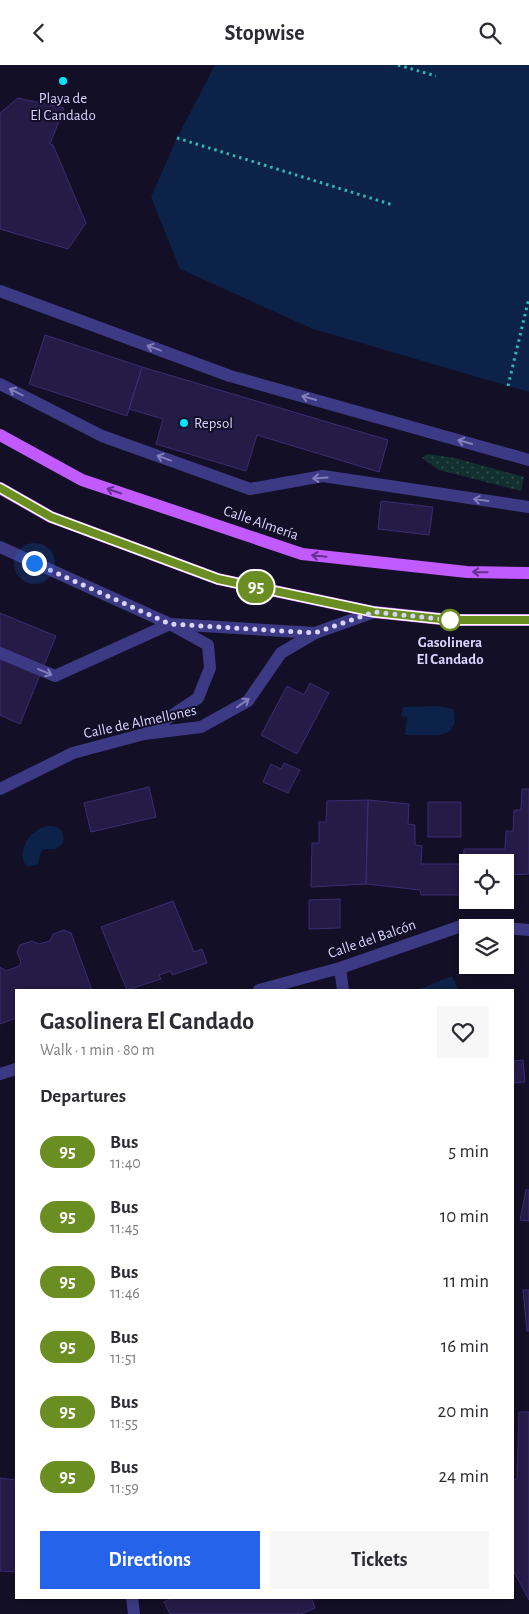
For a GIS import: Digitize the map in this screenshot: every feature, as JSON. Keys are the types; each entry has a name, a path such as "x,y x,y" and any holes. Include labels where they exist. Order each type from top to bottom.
{"main road":[{"name":"Calle Almería","path":"0,435 82,481 302,554 467,572 529,573"},
{"path":"0,488 51,517 218,579 374,612 450,620 529,620"}],"street":[{"path":"0,291 230,376 529,460"},
{"path":"0,383 102,436 250,489 324,477 529,507"},
{"path":"0,547 170,624 208,645 210,668 198,698 144,734"},
{"name":"Calle de Almellones","path":"0,789 74,753 144,734 201,727 248,701 281,653 315,633 374,612"},
{"path":"0,653 54,676 170,624 315,633"},
{"name":"Calle del Balcón","path":"263,989 340,968 459,927"},
{"path":"514,929 529,930"},
{"path":"340,968 343,989"},
{"path":"0,1074 15,1069"},
{"path":"132,1599 134,1614"}],"path":[{"path":"398,65 436,76"},
{"path":"177,138 393,205"},
{"path":"508,386 529,298"}],"green space":[{"path":"427,454 455,458 524,477 521,491 439,470 422,458"}],"water":[{"path":"215,65 529,65 529,392 313,329 180,269 151,197 177,138"},
{"path":"435,706 454,710 455,723 449,732 440,735 405,735 407,717 401,716 403,707"},
{"path":"47,826 58,828 62,832 63,843 56,849 44,849 41,852 38,864 27,865 23,859 25,844 34,833"},
{"path":"452,976 458,989 420,989"}],"building":[{"path":"18,98 64,108 50,144 53,145 86,223 68,249 0,229 0,113"},
{"path":"45,335 142,367 127,416 29,384"},
{"path":"142,367 388,440 379,472 257,435 246,471 156,444 163,419 129,409"},
{"path":"381,501 433,507 429,535 378,529"},
{"path":"0,613 56,636 20,724 0,715"},
{"path":"310,683 329,693 297,754 261,735 287,686 304,695"},
{"path":"284,763 300,770 288,793 263,782 271,764 281,769"},
{"path":"149,787 156,817 91,832 84,803"},
{"path":"522,789 529,789 529,874 514,875 514,854 464,854 464,849 505,849 506,831 513,831 514,810 521,810"},
{"path":"368,800 409,804 408,824 415,825 415,845 422,846 421,864 459,864 459,895 421,895 420,890 366,884"},
{"path":"368,800 366,884 311,887 312,843 319,843 319,822 326,822 327,801"},
{"path":"428,802 461,802 461,837 428,837"},
{"path":"340,899 340,928 309,929 309,900"},
{"path":"173,901 194,952 202,949 207,963 172,975 171,971 159,975 161,979 127,989 101,927"},
{"path":"64,930 71,933 92,989 15,989 15,1018 0,1024 0,967 6,971 19,966 21,962 17,952 20,945 32,941 39,944 50,941 53,934"},
{"path":"523,1060 525,1082 514,1083 514,1061"},
{"path":"526,1190 529,1190 529,1221 520,1220"},
{"path":"523,1290 529,1290 529,1331 527,1331"},
{"path":"519,1412 529,1412 529,1600 514,1572 514,1479 517,1479"},
{"path":"0,1478 15,1480 15,1572 0,1571"},
{"path":"170,1599 312,1599 315,1608 301,1614 170,1614 164,1602"}],"bus line":[{"name":"95","path":"0,488 51,517 218,579 374,612 450,620 529,620"}],"place":[{"name":"Playa de El Candado","path":"63,81"},
{"name":"Repsol","path":"184,423"},
{"name":"Gasolinera El Candado","path":"450,620"}],"route":[{"path":"34,563 170,624 315,633 374,612 450,620"}]}
